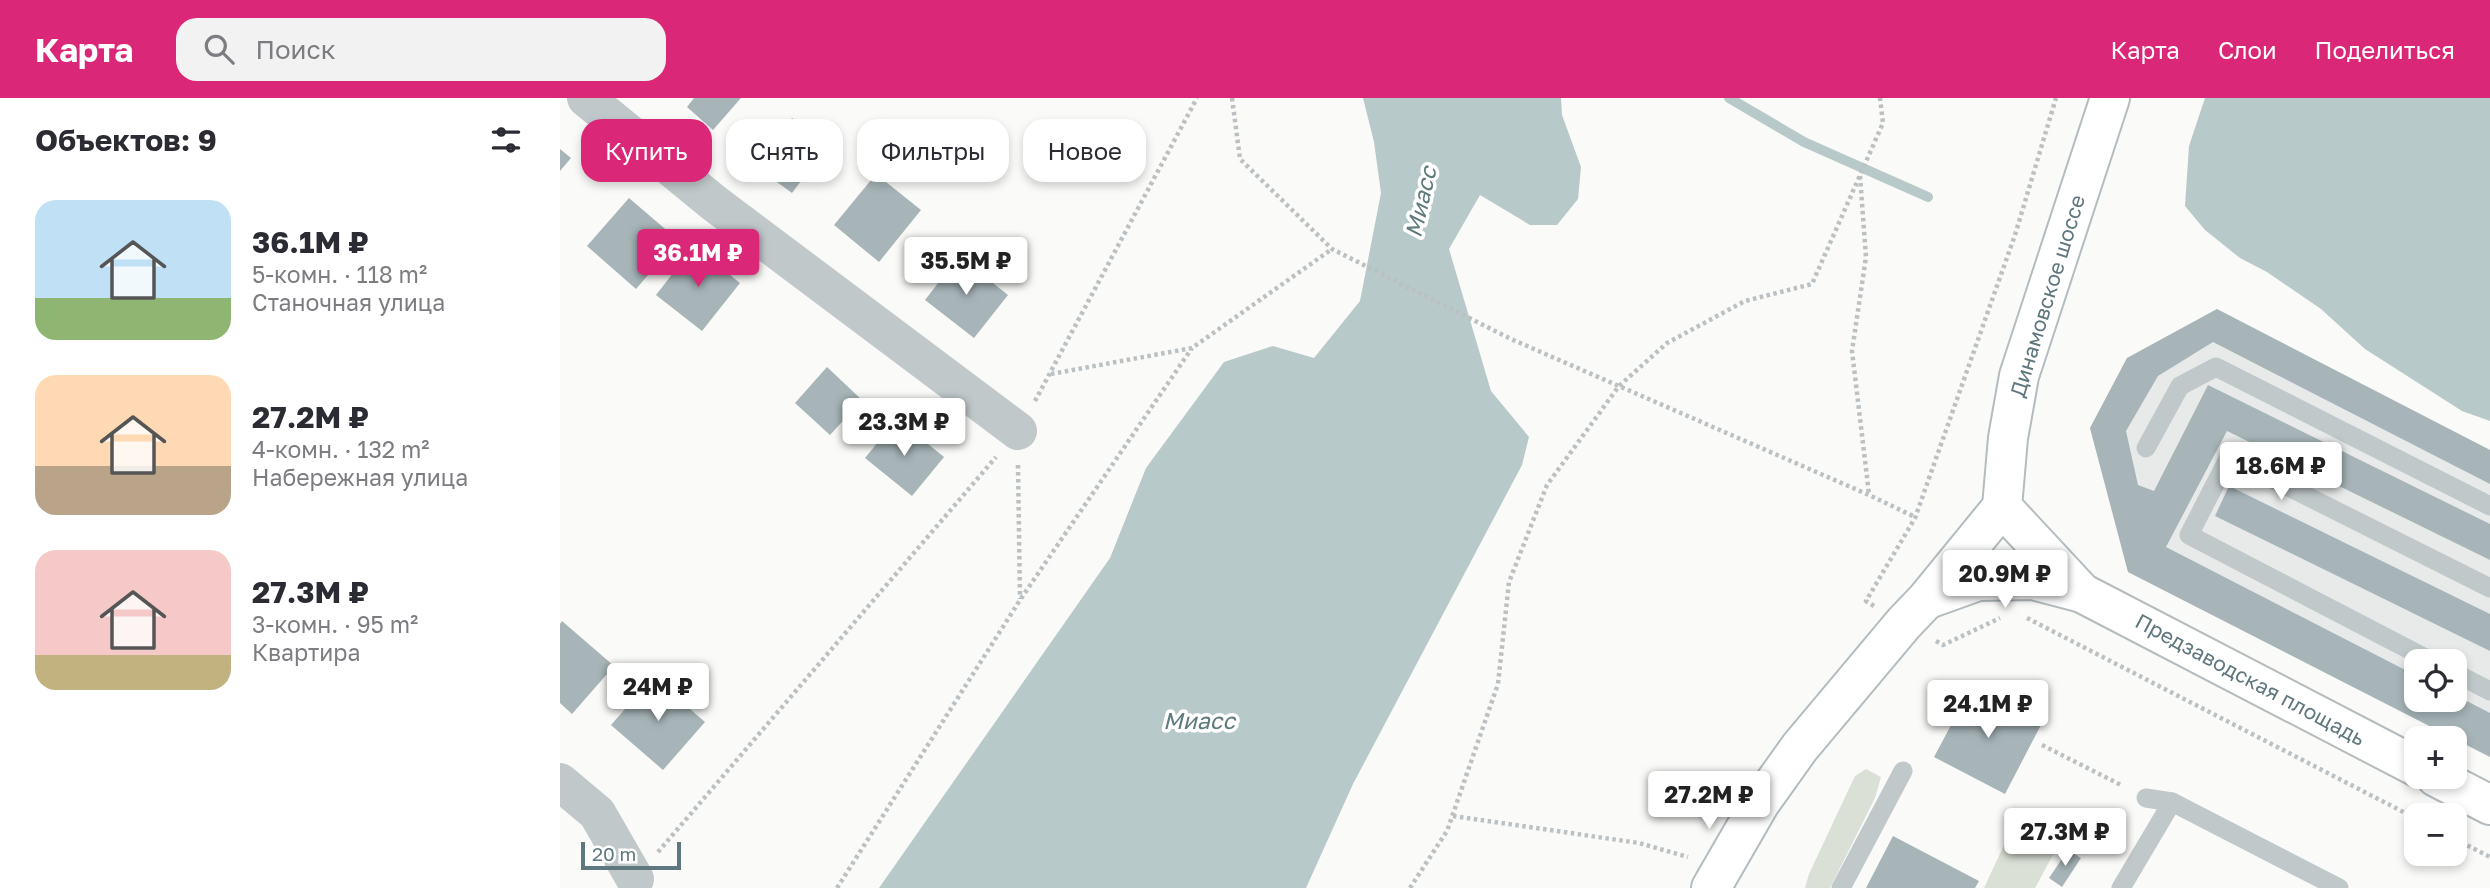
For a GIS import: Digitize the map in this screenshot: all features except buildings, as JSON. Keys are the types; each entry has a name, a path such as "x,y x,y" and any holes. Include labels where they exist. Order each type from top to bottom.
{"main road":[{"name":"Динамовское шоссе","path":"2002,507 2008,438 2019,376 2110,98"},
{"path":"1717,878 1760,803 1800,747 2002,507 2082,593"},
{"path":"1915,612 1978,581 2033,580 2082,593"},
{"name":"Предзаводская площадь","path":"2082,593 2404,760"},
{"path":"2459,789 2490,805"}],"street":[{"path":"586,98 714,203 1018,431"},
{"path":"560,782 597,813 635,879"}],"lane":[{"path":"2146,447 2180,386 2216,368 2490,506"},
{"path":"2408,649 2189,535 2229,457 2490,588"},
{"path":"2467,679 2490,691"},
{"path":"1842,888 1903,771"},
{"path":"2146,798 2172,802 2339,888"},
{"path":"2120,888 2172,802"}],"path":[{"path":"635,879 1018,431 1197,98"},
{"path":"1232,98 1240,159 1332,249 1511,339 1915,517"},
{"path":"1410,888 1447,831 1498,684 1509,582 1546,485 1619,386 1667,343 1745,302 1812,284 1883,123 1880,98"},
{"path":"2002,617 1943,645 1915,612 1866,601 1915,517 2015,235 2056,98"},
{"path":"1860,176 1866,257 1852,351 1870,495"},
{"path":"837,888 1020,600 1192,348 1332,249"},
{"path":"1051,374 1192,348"},
{"path":"1018,431 1020,600"},
{"path":"2026,618 2404,812"},
{"path":"2042,746 2146,798"},
{"path":"1453,816 1639,843 1717,878"},
{"path":"2467,845 2490,857"}],"shaded area":[{"path":"2217,309 2490,450 2490,757 2467,745 2467,726 2429,726 2128,572 2090,428 2127,358"},
{"path":"1866,769 1881,777 1875,798 1830,888 1805,888 1855,776"},
{"path":"2018,815 2060,842 2035,888 1984,888"}],"water":[{"name":"Миасс","path":"1363,98 1561,98 1562,115 1581,167 1578,199 1557,225 1530,225 1480,195 1449,249 1491,391 1529,437 1522,465 1353,784 1306,888 879,888 1110,558 1146,468 1224,362 1273,346 1314,358 1360,301 1381,193 1374,142"},
{"path":"2205,98 2490,98 2490,421 2462,411 2365,349 2321,309 2267,272 2240,258 2205,230 2185,206 2189,146"}],"waterway":[{"path":"1729,98 1804,142 1928,197"}]}
